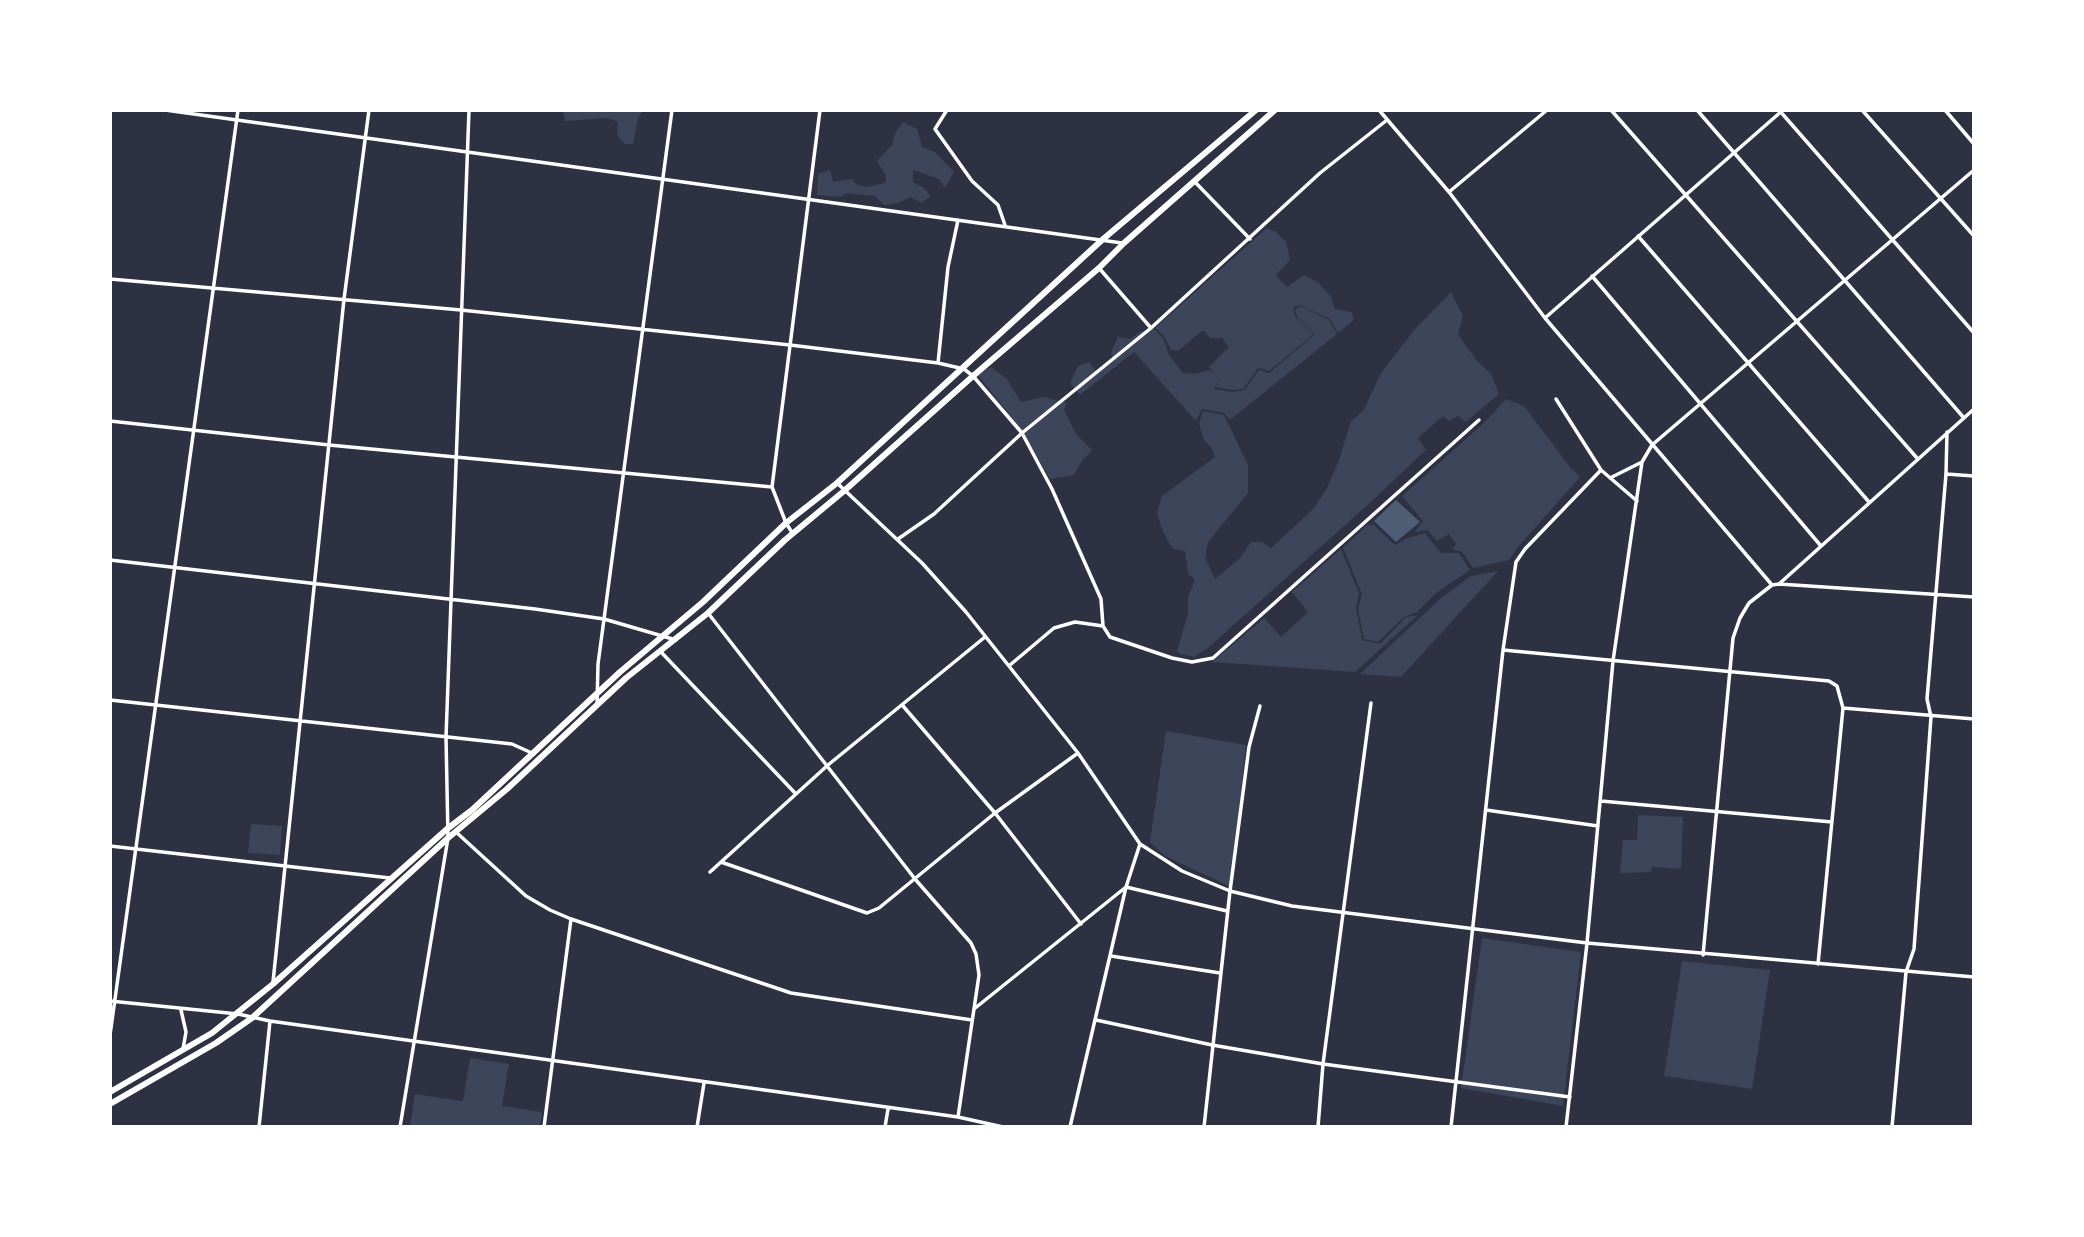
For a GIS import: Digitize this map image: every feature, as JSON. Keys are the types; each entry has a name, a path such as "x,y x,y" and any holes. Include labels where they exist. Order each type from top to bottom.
{"main road":[{"path":"110,1104 216,1043 252,1018 456,832 533,752 662,634 703,603 786,523 837,483 1102,240 1256,110"},
{"path":"110,1092 182,1051 237,1014 273,984 447,829 467,818 540,757 626,678 708,613 793,534 1099,268 1275,110"}],"street":[{"path":"165,110 1125,243"},
{"path":"110,1035 238,110"},
{"path":"273,984 344,299 369,110"},
{"path":"400,1127 448,838 446,737 469,110"},
{"path":"597,705 604,619 622,473 672,110"},
{"path":"793,534 772,487 820,110"},
{"path":"947,110 935,129 972,181 998,205 1005,225"},
{"path":"1379,110 1449,192 1545,318 1772,585"},
{"path":"1449,192 1547,110"},
{"path":"1611,110 1917,458"},
{"path":"1697,110 1964,418"},
{"path":"1862,110 1974,236"},
{"path":"1945,110 1974,144"},
{"path":"1545,318 1781,111 1974,333"},
{"path":"898,539 934,513 1022,433 1151,328 1320,173 1387,120"},
{"path":"1566,1127 1587,943 1613,661 1642,463 1652,445 1974,170"},
{"path":"1195,182 1250,239"},
{"path":"938,363 948,268 958,219"},
{"path":"1637,236 1869,502"},
{"path":"1099,268 1151,328"},
{"path":"1592,276 1821,546"},
{"path":"110,279 643,329 938,363 964,369 1022,433 1065,513 1101,599 1103,626 1110,637 1192,662 1213,658 1479,420"},
{"path":"1556,399 1601,470 1637,501"},
{"path":"1779,583 1974,409"},
{"path":"110,421 456,458 772,487"},
{"path":"1892,1127 1906,972 1914,950 1931,717 1927,699 1946,474 1947,432"},
{"path":"1610,478 1642,463"},
{"path":"1451,1127 1503,650 1516,562 1525,549 1601,470"},
{"path":"1946,474 1974,476"},
{"path":"837,483 898,539 946,589 1010,665 1077,753 1140,844 1182,871 1230,891 1292,906 1587,943 1974,977"},
{"path":"110,560 535,609 604,619 676,640"},
{"path":"1703,955 1733,638 1740,618 1749,604 1772,585 1779,583 1974,597"},
{"path":"708,613 915,879 971,943 976,954 979,975 958,1117"},
{"path":"1010,665 1054,628 1075,622 1103,626"},
{"path":"710,872 828,765 986,637"},
{"path":"1503,650 1829,681 1837,686 1843,708 1818,964"},
{"path":"661,652 796,793"},
{"path":"110,700 512,744 540,757"},
{"path":"1318,1127 1323,1064 1371,704"},
{"path":"903,706 995,813 1081,924"},
{"path":"1204,1127 1227,911 1249,747 1260,706"},
{"path":"1843,708 1974,719"},
{"path":"721,862 867,913 879,908 995,813 1077,753"},
{"path":"1601,801 1832,822"},
{"path":"1486,810 1598,826"},
{"path":"456,832 526,896 571,919 791,993 972,1020"},
{"path":"1070,1127 1126,887 1140,844"},
{"path":"110,846 402,881"},
{"path":"1126,887 1227,911"},
{"path":"974,1009 1126,887"},
{"path":"544,1127 571,919"},
{"path":"1111,956 1220,973"},
{"path":"113,1001 237,1014 270,1021 958,1117 1003,1127"},
{"path":"181,1010 186,1032 182,1051"},
{"path":"1096,1020 1212,1045 1323,1064 1570,1097"},
{"path":"259,1127 270,1021"},
{"path":"697,1127 704,1083"},
{"path":"885,1127 888,1109"}],"shaded area":[{"path":"563,110 643,110 638,118 633,144 625,144 617,135 618,122 607,118 565,121"},
{"path":"903,122 917,129 922,147 935,152 954,172 945,188 939,179 913,170 913,182 931,196 921,203 910,197 899,203 884,205 875,196 846,193 841,197 817,195 818,174 830,170 833,182 852,179 856,184 867,187 885,183 886,176 877,161 892,145 895,133"},
{"path":"1267,228 1276,232 1286,242 1290,260 1276,275 1287,287 1304,275 1319,283 1331,297 1335,309 1352,312 1354,320 1338,333 1330,319 1300,305 1293,307 1295,316 1314,334 1269,371 1258,368 1243,389 1216,387 1219,378 1214,389 1232,392 1244,390 1259,370 1269,373 1315,334 1298,318 1295,310 1301,306 1329,320 1337,334 1230,420 1224,413 1202,409 1196,421 1134,352 1080,395 1070,383 1078,366 1089,362 1097,372 1113,359 1111,352 1118,337 1131,339 1139,332 1154,329 1163,338 1169,355 1183,373 1195,374 1209,370 1216,375 1209,367 1229,347 1222,338 1210,338 1203,330 1178,351 1171,350 1164,336 1155,328"},
{"path":"1451,292 1463,316 1458,334 1477,361 1491,374 1499,394 1466,422 1458,416 1449,421 1443,416 1418,438 1426,450 1373,500 1208,648 1194,657 1180,654 1177,651 1188,614 1188,597 1195,580 1188,573 1185,551 1174,549 1169,543 1157,512 1162,496 1215,457 1204,440 1199,424 1203,411 1224,415 1248,465 1248,493 1208,542 1205,558 1215,579 1240,558 1251,542 1262,542 1271,548 1313,509 1326,490 1339,460 1351,421 1363,411 1381,373 1415,329"},
{"path":"991,367 1007,379 1021,402 1044,397 1067,403 1064,410 1076,434 1092,450 1074,475 1050,479 1023,432 978,375"},
{"path":"1506,399 1524,406 1580,477 1509,560 1473,568 1462,552 1452,549 1456,544 1449,534 1437,541 1427,530 1415,532 1423,521 1402,496 1484,423"},
{"path":"1396,500 1420,522 1396,542 1374,521"},
{"path":"1367,525 1374,525 1395,545 1425,533 1441,553 1459,553 1470,570 1436,593 1417,612 1404,617 1378,642 1364,639 1358,609 1362,594 1343,548"},
{"path":"1341,549 1359,593 1356,608 1362,640 1380,644 1406,617 1418,615 1355,672 1212,662 1264,618 1281,637 1308,612 1292,592"},
{"path":"1498,571 1401,677 1360,674 1441,598 1471,576"},
{"path":"1166,731 1246,745 1231,887 1165,856 1150,842"},
{"path":"1638,815 1683,817 1681,869 1652,867 1651,872 1620,873 1623,840 1637,840"},
{"path":"251,824 282,826 280,855 248,853"},
{"path":"1482,938 1581,952 1563,1106 1461,1088"},
{"path":"1682,961 1770,970 1752,1089 1664,1076"},
{"path":"470,1058 509,1064 502,1106 542,1112 540,1127 410,1127 415,1094 463,1101"}]}
